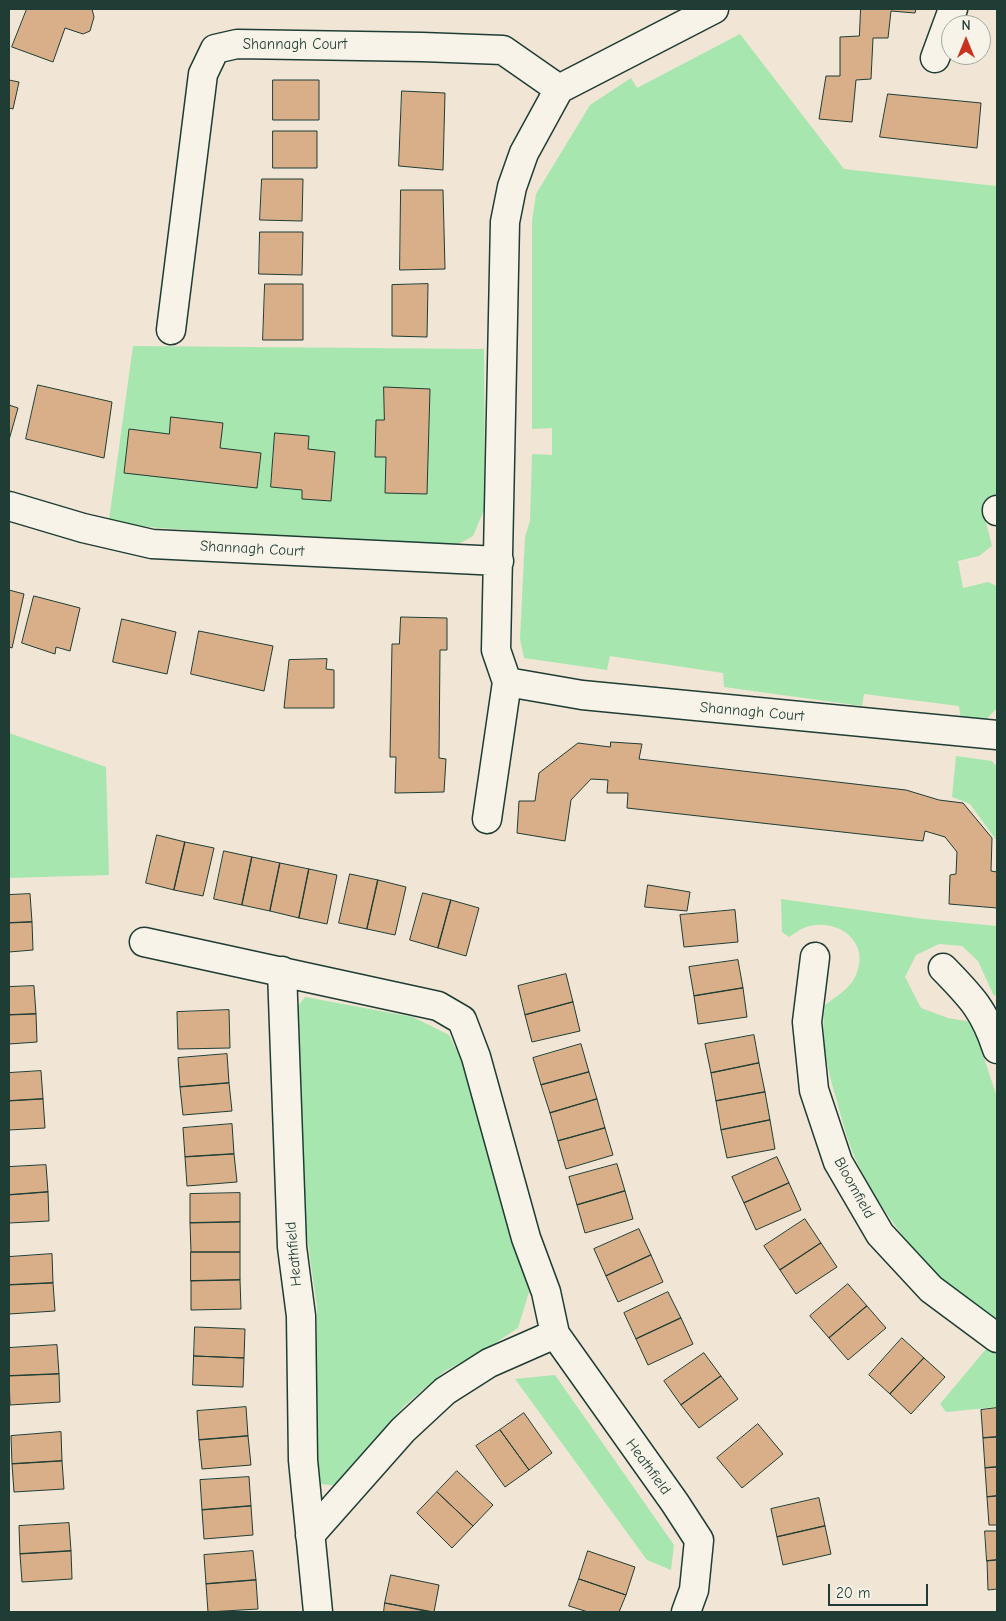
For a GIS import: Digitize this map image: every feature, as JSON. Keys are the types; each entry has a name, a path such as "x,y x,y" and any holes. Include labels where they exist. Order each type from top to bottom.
{"street":[{"path":"487,820 507,682 496,650 505,222 512,187 524,154 559,89 714,9"},
{"path":"935,58 953,9"},
{"name":"Shannagh Court","path":"171,330 203,74 215,49 237,44 422,46 503,50 559,89"},
{"name":"Shannagh Court","path":"9,506 83,528 152,544 499,561"},
{"name":"Shannagh Court","path":"507,682 582,695 997,735"},
{"name":"Heathfield","path":"144,942 438,1006 462,1020 476,1057 526,1238 546,1292 555,1334 675,1503 699,1540 694,1590 686,1612"},
{"name":"Bloomfield","path":"815,957 807,1022 814,1090 838,1162 880,1234 931,1289 997,1338"},
{"path":"943,968 978,1003 991,1029 997,1049"},
{"name":"Heathfield","path":"282,971 292,1247 301,1316 303,1460 318,1612"},
{"path":"310,1535 403,1430 445,1391 490,1363 555,1334"}],"green space":[{"path":"740,34 844,169 996,186 997,502 991,502 983,510 992,546 979,556 958,561 963,588 988,582 997,586 997,708 984,722 961,721 959,706 864,694 862,706 724,687 723,673 610,656 607,670 524,658 520,639 525,537 530,521 532,454 552,455 552,428 532,429 532,221 536,194 590,105 631,78 637,88"},
{"path":"133,346 484,349 485,508 473,536 449,549 148,527 109,520"},
{"path":"9,733 106,767 109,875 9,878"},
{"path":"956,756 992,761 997,767 997,841 970,804 952,797"},
{"path":"781,899 924,919 997,926 997,994 994,996 978,961 962,946 939,944 916,955 905,977 921,1008 948,1018 972,1022 997,1097 997,1320 956,1291 936,1274 902,1235 873,1192 861,1170 850,1144 833,1087 827,1064 823,1029 825,1005 854,980 859,963 859,952 855,942 848,934 829,926 806,927 789,937 782,932"},
{"path":"305,997 413,1017 449,1035 461,1059 529,1292 518,1328 488,1348 445,1371 404,1406 337,1486 321,1484 316,1443 317,1307 306,1229 298,1006"},
{"path":"986,1349 997,1354 997,1407 946,1412 940,1404"},
{"path":"555,1375 674,1545 671,1570 647,1560 515,1379"}],"building":[{"path":"27,9 92,9 94,17 90,31 83,34 65,28 53,62 12,47"},
{"path":"861,9 916,9 915,13 891,11 888,38 873,38 871,79 856,80 852,122 819,119 826,76 840,76 840,37 859,36"},
{"path":"9,80 19,82 13,109 9,108"},
{"path":"273,80 319,80 319,120 273,120"},
{"path":"402,91 445,93 443,170 399,166"},
{"path":"888,94 981,103 977,148 880,137"},
{"path":"273,131 317,131 317,168 273,168"},
{"path":"262,179 303,179 302,221 260,220"},
{"path":"401,190 443,190 445,269 400,270"},
{"path":"260,232 303,232 302,275 259,274"},
{"path":"265,284 303,284 303,340 263,340"},
{"path":"428,284 427,337 392,336 392,285"},
{"path":"38,385 112,402 104,458 26,439"},
{"path":"384,387 430,389 427,494 385,493 386,457 375,457 376,420 384,420"},
{"path":"9,405 18,408 9,440"},
{"path":"171,417 223,423 220,448 261,453 257,488 124,473 129,429 169,434"},
{"path":"275,433 309,436 308,449 335,452 331,501 302,499 302,490 271,487"},
{"path":"9,590 24,594 12,648 9,647"},
{"path":"34,596 80,608 70,651 56,647 55,654 22,643"},
{"path":"401,617 447,618 447,650 440,650 439,758 446,759 444,792 395,793 396,757 390,757 392,644 399,644"},
{"path":"122,619 176,632 167,674 113,662"},
{"path":"199,631 273,646 264,691 191,674"},
{"path":"327,659 326,669 334,670 334,708 284,708 289,660"},
{"path":"611,742 642,744 639,759 906,790 939,800 963,803 992,838 991,871 997,872 997,908 949,904 950,875 956,874 957,852 945,837 925,831 923,841 627,808 628,793 607,793 608,780 591,779 571,800 565,841 517,833 519,801 535,801 539,773 578,743 610,747"},
{"path":"157,835 185,842 174,890 146,883"},
{"path":"185,842 214,848 203,896 174,890"},
{"path":"224,851 252,857 242,905 214,899"},
{"path":"252,857 280,863 270,911 242,905"},
{"path":"280,863 309,869 299,918 270,911"},
{"path":"309,869 337,875 327,924 299,918"},
{"path":"350,874 378,880 367,929 339,923"},
{"path":"378,880 406,887 395,935 367,929"},
{"path":"648,885 690,892 687,911 645,907"},
{"path":"423,893 451,900 438,948 410,940"},
{"path":"30,894 32,922 9,923 9,895"},
{"path":"451,900 479,908 466,956 438,948"},
{"path":"735,910 738,942 684,947 680,915"},
{"path":"32,922 33,950 9,952 9,923"},
{"path":"738,960 743,988 694,996 689,967"},
{"path":"566,974 573,1002 525,1015 518,986"},
{"path":"34,986 36,1014 9,1015 9,987"},
{"path":"743,988 747,1017 698,1024 694,996"},
{"path":"573,1002 580,1031 532,1042 525,1015"},
{"path":"229,1010 230,1048 178,1049 177,1012"},
{"path":"36,1014 37,1042 9,1044 9,1015"},
{"path":"754,1035 759,1063 711,1073 705,1044"},
{"path":"581,1044 589,1072 541,1085 533,1058"},
{"path":"227,1054 229,1083 180,1087 178,1058"},
{"path":"759,1063 765,1092 716,1101 711,1073"},
{"path":"41,1071 43,1099 9,1101 9,1073"},
{"path":"589,1072 597,1099 550,1113 541,1085"},
{"path":"229,1083 232,1111 183,1115 180,1087"},
{"path":"765,1092 770,1120 721,1130 716,1101"},
{"path":"43,1099 45,1128 9,1130 9,1101"},
{"path":"597,1099 605,1128 558,1141 550,1113"},
{"path":"770,1120 775,1149 727,1158 721,1130"},
{"path":"232,1124 234,1154 185,1157 183,1128"},
{"path":"605,1128 613,1155 566,1169 558,1141"},
{"path":"234,1154 237,1182 187,1186 185,1157"},
{"path":"777,1157 789,1183 744,1203 732,1177"},
{"path":"617,1164 625,1191 577,1205 569,1177"},
{"path":"46,1165 48,1192 9,1195 9,1167"},
{"path":"789,1183 801,1210 756,1230 744,1203"},
{"path":"625,1191 633,1219 585,1233 577,1205"},
{"path":"48,1192 49,1221 9,1223 9,1195"},
{"path":"240,1193 240,1222 190,1223 190,1194"},
{"path":"805,1219 821,1243 780,1270 764,1246"},
{"path":"240,1222 240,1252 191,1252 190,1223"},
{"path":"639,1229 651,1255 606,1276 594,1249"},
{"path":"821,1243 837,1267 796,1294 780,1270"},
{"path":"191,1252 240,1252 240,1280 191,1281"},
{"path":"52,1254 53,1283 9,1285 9,1257"},
{"path":"651,1255 663,1282 618,1302 606,1276"},
{"path":"240,1280 241,1309 191,1310 191,1281"},
{"path":"53,1283 55,1311 9,1314 9,1285"},
{"path":"848,1284 867,1306 829,1338 810,1316"},
{"path":"668,1292 681,1318 636,1339 624,1313"},
{"path":"867,1306 886,1328 848,1360 829,1338"},
{"path":"681,1318 693,1344 648,1365 636,1339"},
{"path":"195,1327 245,1329 244,1358 194,1356"},
{"path":"902,1338 924,1358 890,1394 869,1375"},
{"path":"57,1345 59,1374 9,1376 9,1348"},
{"path":"704,1353 721,1376 681,1405 664,1381"},
{"path":"194,1356 244,1358 243,1387 193,1385"},
{"path":"924,1358 945,1377 911,1414 890,1394"},
{"path":"59,1374 60,1402 10,1405 9,1376"},
{"path":"721,1376 738,1399 699,1428 681,1405"},
{"path":"246,1407 248,1436 199,1440 197,1411"},
{"path":"997,1408 997,1437 983,1438 981,1410"},
{"path":"524,1413 552,1453 529,1470 500,1430"},
{"path":"758,1424 783,1454 742,1488 717,1458"},
{"path":"500,1430 529,1470 505,1487 476,1446"},
{"path":"61,1432 62,1461 12,1464 11,1436"},
{"path":"248,1436 251,1465 202,1469 199,1440"},
{"path":"997,1437 997,1467 985,1468 983,1438"},
{"path":"62,1461 64,1489 14,1492 12,1464"},
{"path":"997,1467 997,1496 987,1497 985,1468"},
{"path":"457,1471 493,1505 473,1526 437,1492"},
{"path":"249,1477 251,1506 202,1510 200,1480"},
{"path":"437,1492 473,1526 452,1548 417,1513"},
{"path":"997,1496 997,1525 989,1525 987,1497"},
{"path":"819,1498 825,1526 777,1537 771,1509"},
{"path":"251,1506 253,1535 204,1539 202,1510"},
{"path":"69,1523 71,1551 20,1554 19,1526"},
{"path":"825,1526 831,1554 783,1565 777,1537"},
{"path":"985,1531 997,1531 997,1560 987,1561"},
{"path":"71,1551 72,1579 22,1582 20,1554"},
{"path":"253,1551 256,1580 206,1584 204,1555"},
{"path":"588,1551 635,1567 626,1595 579,1579"},
{"path":"997,1560 997,1589 988,1590 987,1561"},
{"path":"391,1575 439,1585 434,1612 385,1603"},
{"path":"579,1579 626,1595 619,1612 588,1612 569,1606"},
{"path":"256,1580 258,1609 208,1612 206,1584"},
{"path":"385,1603 430,1612 384,1612"}]}
